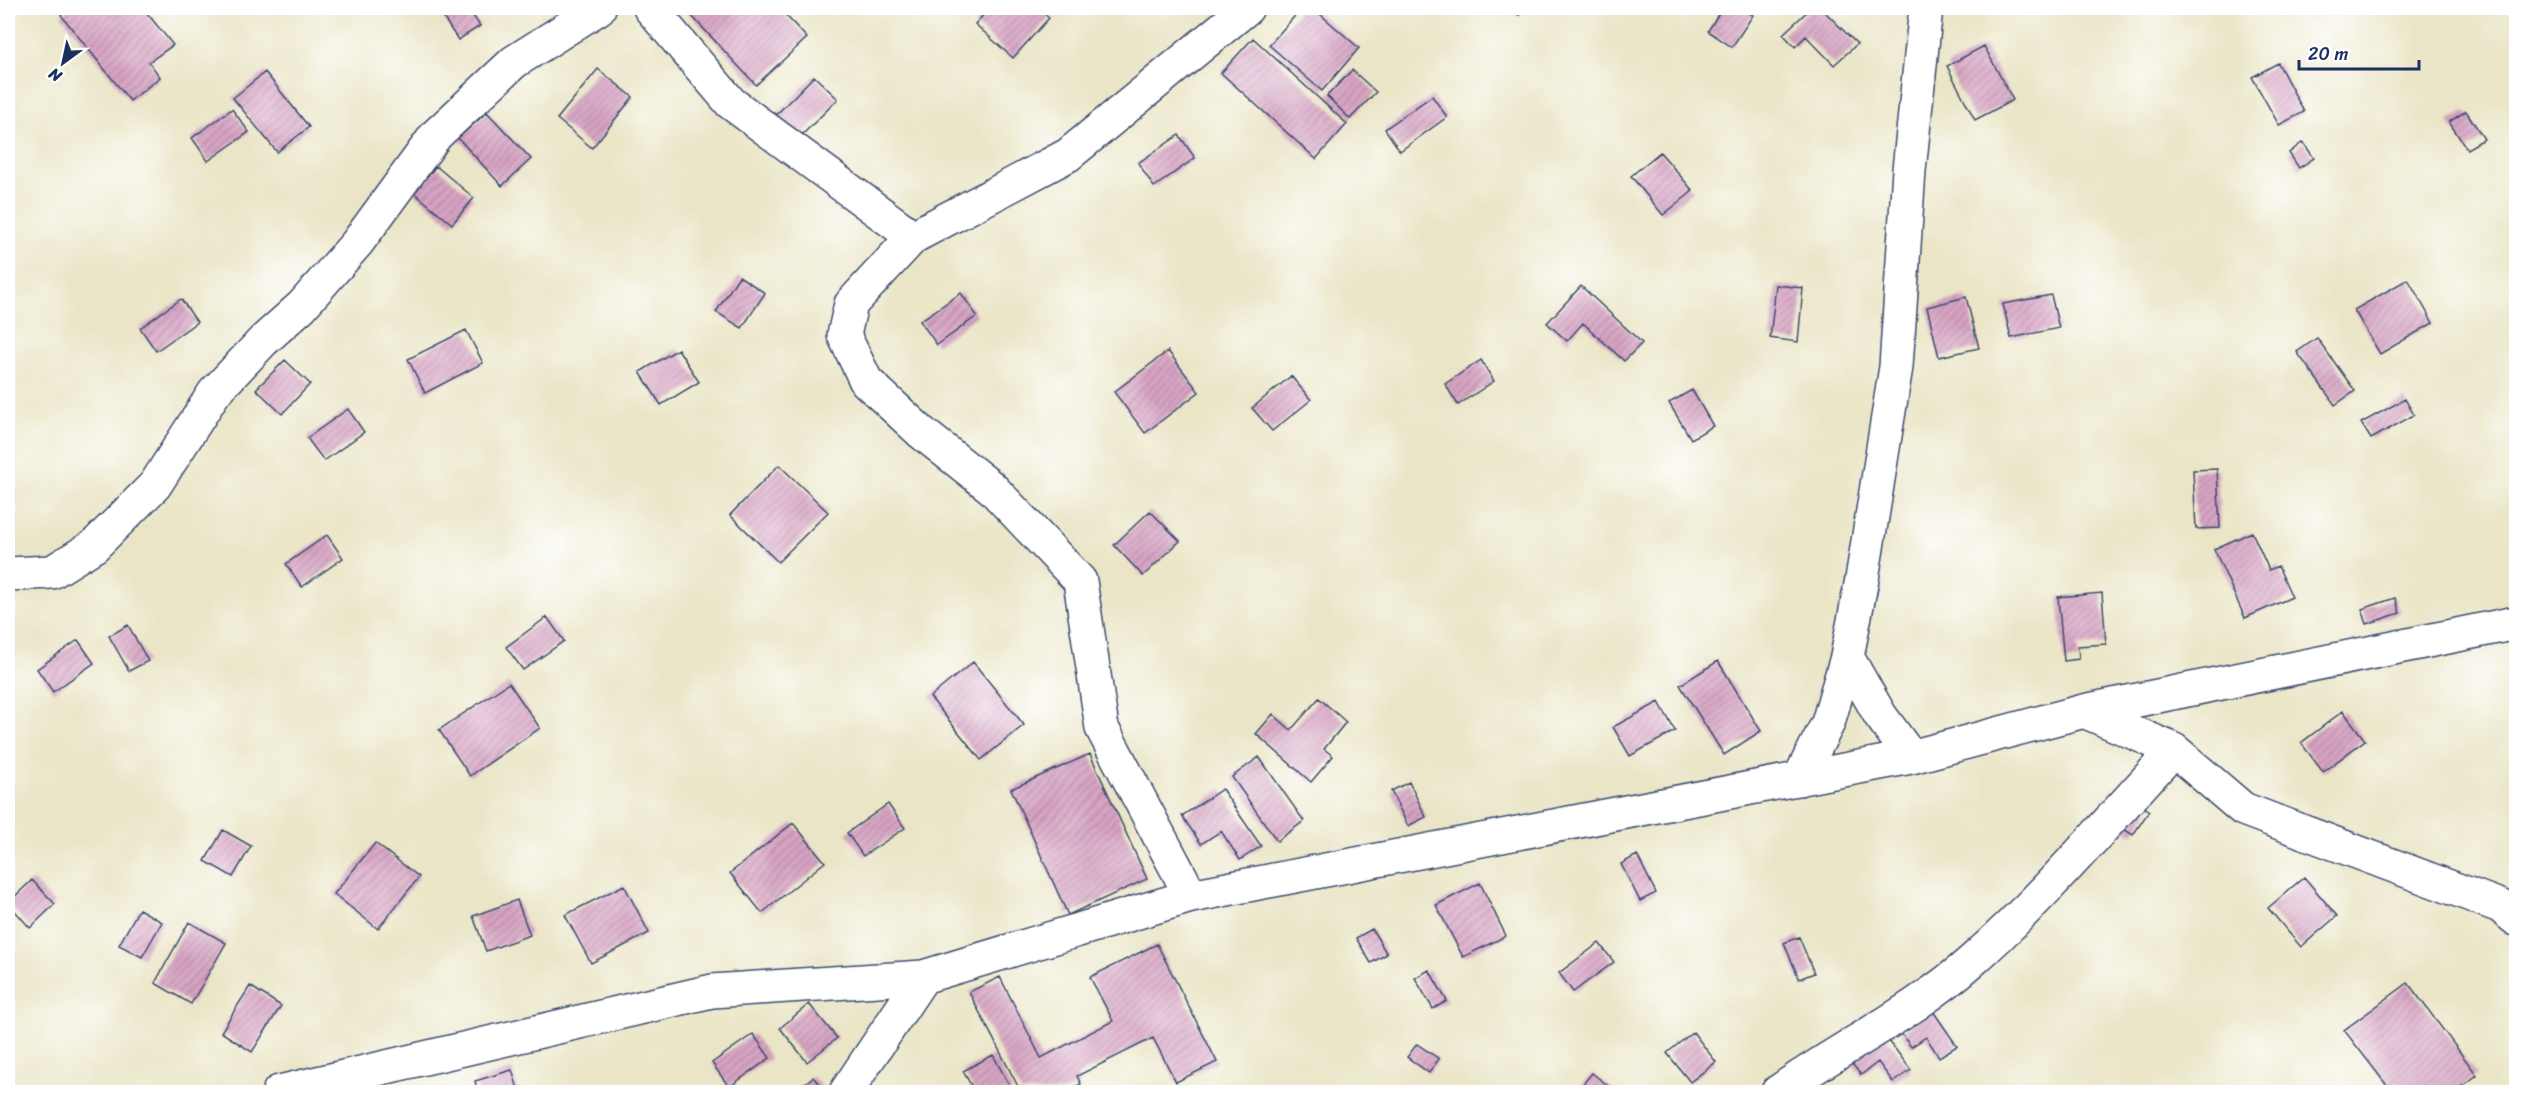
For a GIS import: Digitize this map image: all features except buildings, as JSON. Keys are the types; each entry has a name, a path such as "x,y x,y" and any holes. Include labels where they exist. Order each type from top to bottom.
{"street":[{"path":"8,574 52,572 94,546 155,485 214,393 263,341 302,306 357,243 436,135 514,62 598,8"},
{"path":"1191,896 1102,728 1080,581 992,488 921,432 866,381 844,335 851,304 913,237 1068,155 1247,8"},
{"path":"1799,779 1828,723 1847,657 1896,367 1909,170 1926,8"},
{"path":"653,9 731,103 913,237"},
{"path":"279,1092 712,991 922,977 1191,896 1911,757 2084,711 2517,623"},
{"path":"1847,657 1880,715 1911,757"},
{"path":"2084,711 2174,750 2243,809 2500,906 2517,919"},
{"path":"1778,1092 1912,1006 1972,961 2052,881 2174,750"},
{"path":"846,1092 922,977"}]}
